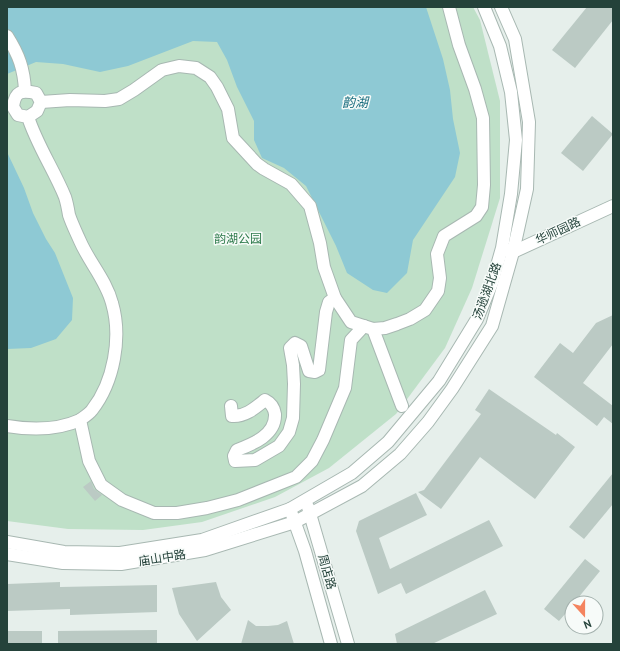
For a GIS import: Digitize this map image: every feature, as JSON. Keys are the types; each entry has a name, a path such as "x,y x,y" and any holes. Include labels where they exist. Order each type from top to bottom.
{"street":[{"path":"41,102 70,100 105,101 118,99 134,90 162,70 179,66 196,68 210,77 228,109 233,138 257,164 291,184 310,206 320,243 324,267 335,298 352,322 368,327 385,328 410,319 425,310 438,291 440,278 437,254 444,236 476,216 482,207 484,185 483,118 475,89 459,45 449,7"},
{"name":"汤逊湖北路","path":"290,509 352,473 388,442 439,381 478,319 492,283 508,250 516,140 511,92 500,46 484,7"},
{"name":"汤逊湖北路","path":"311,514 362,486 400,454 428,422 452,389 492,326 508,250 527,189 529,122 515,39 501,7"},
{"path":"7,36 13,45 22,67 25,91"},
{"path":"25,91 36,93 41,102 37,111 28,117 18,115 13,107 14,101 18,94 25,91"},
{"path":"7,426 20,429 56,427 71,424 80,420 92,411 109,379 116,346 112,302 104,283 80,242 69,215 65,198 48,160 33,134 28,117"},
{"name":"华师园路","path":"508,250 613,206"},
{"path":"231,406 232,416 239,417 249,412 265,400 270,403 274,410 275,422 270,431 262,438 237,450 234,456 235,462 255,460 279,446 288,432 293,418 294,365 290,348 295,343 301,346 309,371 315,372 319,370 326,312 329,302 335,298"},
{"path":"368,327 402,406"},
{"path":"80,420 89,462 101,485 122,500 154,513 178,513 208,508 238,500 296,477 312,461 323,440 345,388 351,340 368,327"},
{"name":"周店路","path":"305,500 311,514 348,644"},
{"path":"290,509 295,522"},
{"name":"庙山中路","path":"7,542 64,552 120,553 202,540 290,509"},
{"name":"庙山中路","path":"7,554 63,563 121,564 205,550 295,522 311,514"},
{"name":"周店路","path":"295,522 305,551 331,644"}],"green space":[{"name":"韵湖公园","path":"7,7 473,7 480,20 500,101 500,198 472,288 445,348 396,414 329,468 275,497 202,522 143,530 68,529 7,521"}],"water":[{"name":"韵湖","path":"7,7 426,7 443,59 450,90 453,119 460,153 455,177 413,240 407,273 387,293 373,290 347,273 336,246 306,186 284,168 262,158 254,140 254,121 237,87 227,60 217,42 193,41 128,66 100,72 63,64 36,62 7,74"},
{"path":"7,152 24,188 33,213 55,253 73,298 72,320 56,339 31,348 7,349"}],"building":[{"path":"587,7 613,7 613,20 575,68 552,50"},
{"path":"592,116 613,134 583,171 561,153"},
{"path":"613,315 613,344 583,383 613,406 613,424 604,417 597,426 534,377 560,343 573,353 596,323"},
{"path":"489,389 556,435 557,433 575,447 535,499 480,457 441,509 418,492 424,490 481,414 475,410"},
{"path":"613,473 613,504 584,539 569,527"},
{"path":"91,481 94,489 102,495 95,501 83,487"},
{"path":"416,493 427,515 379,538 390,569 489,520 503,546 406,594 401,583 378,594 356,531 359,521"},
{"path":"585,559 600,571 580,595 564,595 564,615 559,621 544,609"},
{"path":"60,582 60,587 157,585 157,612 70,615 70,609 7,611 7,584"},
{"path":"216,582 221,597 231,610 197,641 179,614 172,588"},
{"path":"485,590 497,614 432,644 397,644 395,634"},
{"path":"248,620 256,626 278,625 287,621 294,644 241,644"},
{"path":"157,630 157,644 58,644 58,631"},
{"path":"7,631 42,631 42,644 7,644"}]}
